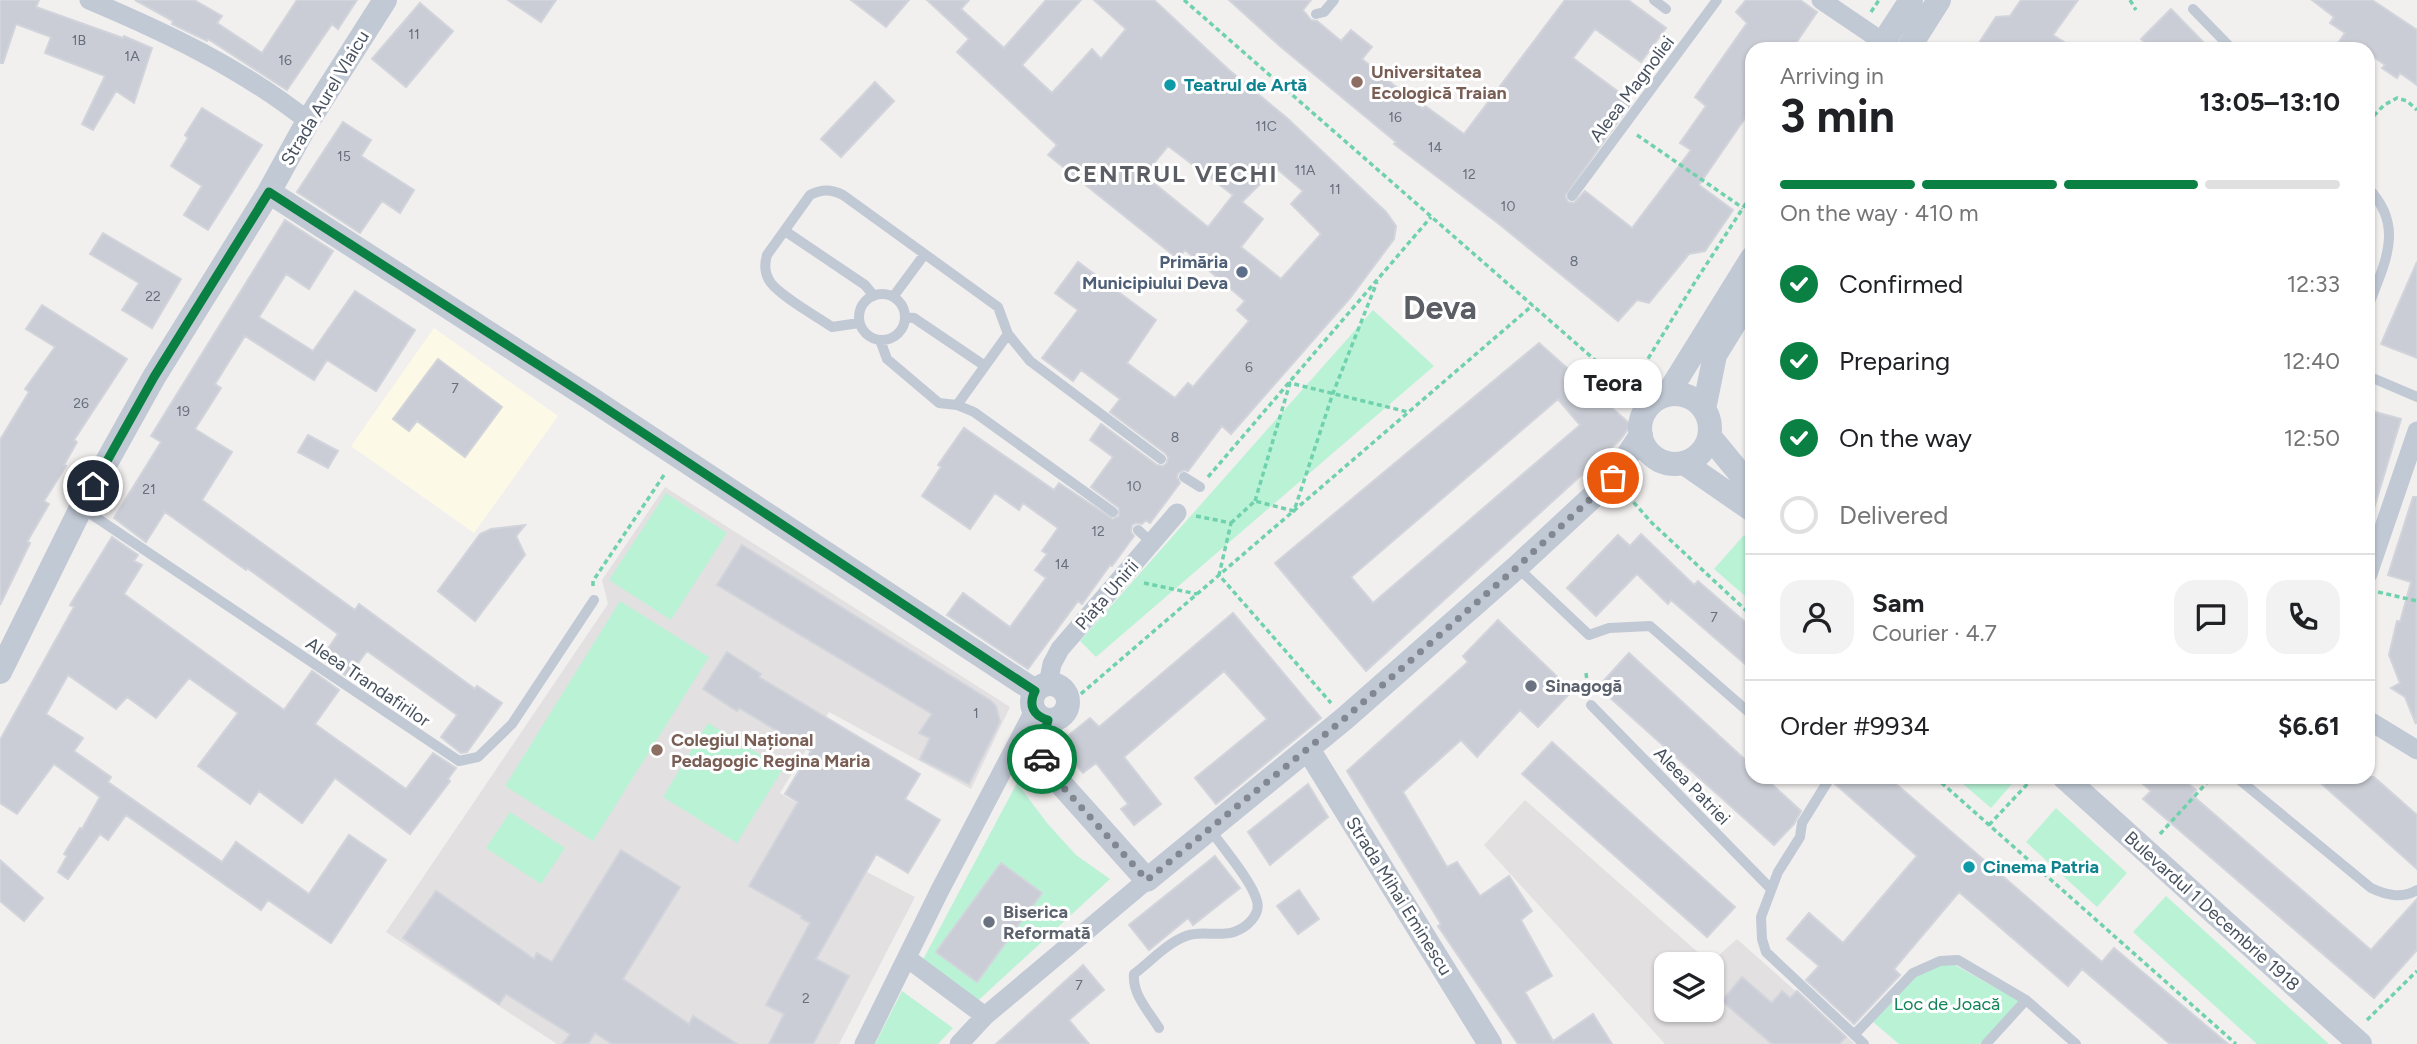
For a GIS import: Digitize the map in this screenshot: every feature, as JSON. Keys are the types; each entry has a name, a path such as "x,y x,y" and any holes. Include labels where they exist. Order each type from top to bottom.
{"street":[{"path":"89,0 174,37 220,61 271,93 308,121"},
{"name":"Strada Aurel Vlaicu","path":"0,672 81,508 154,377 269,192 308,121 385,0"},
{"path":"1821,0 1876,42"},
{"path":"1884,42 1910,0"},
{"path":"1913,42 1940,0"},
{"path":"269,192 677,456 1041,701 1058,718 1068,705"},
{"path":"958,1044 985,1016 1344,719 1517,567 1613,478 1641,435 1643,415 1658,401 1745,269"},
{"path":"1704,409 1715,355 1745,306"},
{"path":"1641,435 1648,452 1668,463 1684,463 1700,454 1710,437 1709,418 1704,409 1688,396 1658,401"},
{"path":"2375,553 2417,431"},
{"path":"1710,437 1745,480"},
{"path":"1613,478 1658,459"},
{"path":"1684,463 1745,505"},
{"name":"Piața Unirii","path":"864,1044 1041,701 1052,664 1060,649 1129,569 1145,536 1177,513"},
{"path":"1041,701 1041,746 1044,765 1147,880"},
{"path":"2375,722 2417,750"},
{"name":"Strada Mihai Eminescu","path":"1308,749 1490,1044"},
{"name":"Bulevardul 1 Decembrie 1918","path":"2072,784 2356,1040"},
{"path":"907,958 985,1016"}],"lane":[{"path":"1316,14 1324,12 1334,0"},
{"path":"1654,0 1666,9"},
{"name":"Aleea Magnoliei","path":"1572,196 1717,0"},
{"path":"2193,9 2225,42"},
{"path":"859,323 832,327 771,283 767,277 767,255 810,195 819,190 843,195 998,307 1009,334 1030,361 1161,459"},
{"path":"2375,197 2383,207 2391,240 2375,287"},
{"path":"785,231 865,285 874,296"},
{"path":"893,297 924,255"},
{"path":"886,294 893,297 899,302 905,317 903,327 889,339 871,338 859,323 860,308 874,296 886,294"},
{"path":"905,317 914,318 985,366"},
{"path":"957,405 1009,334"},
{"path":"880,340 887,359 939,403 957,405 974,412 1113,512"},
{"path":"2375,379 2417,397"},
{"path":"1184,477 1200,487"},
{"name":"Aleea Trandafirilor","path":"81,508 459,761 478,757 512,724 594,600"},
{"path":"1517,567 1589,635 1609,628 1650,626 1745,709"},
{"name":"Aleea Patriei","path":"1591,705 1771,889"},
{"path":"1826,784 1802,823 1800,837 1778,872 1761,917 1762,939 1766,952 1864,1044"},
{"path":"2245,784 2371,888 2400,896 2417,890"},
{"path":"1159,1028 1136,992 1134,974 1182,937 1200,933 1234,932 1244,927 1256,915 1258,903 1252,890 1209,829"},
{"path":"1854,1035 1913,973 1940,961 1958,960 2026,1000 2076,1044"},
{"path":"1986,1044 2026,1000"}],"path":[{"path":"1184,0 1533,305 1658,401"},
{"path":"2130,0 2136,10"},
{"path":"2375,115 2384,105 2397,98 2417,110"},
{"path":"1624,126 1742,208"},
{"path":"1658,401 1646,362 1745,204"},
{"path":"1200,487 1432,217"},
{"path":"1294,511 1333,393 1379,278"},
{"path":"1068,705 1533,305"},
{"path":"1290,383 1408,412"},
{"path":"1219,575 1231,523 1255,501 1290,383"},
{"path":"593,581 677,456"},
{"path":"1613,478 1652,523 1745,609"},
{"path":"1255,501 1294,511"},
{"path":"1177,513 1231,523"},
{"path":"1129,569 1146,585 1197,594"},
{"path":"1219,575 1344,719"},
{"path":"2375,592 2417,601"},
{"path":"1943,784 2236,1044"},
{"path":"1989,825 2027,784"},
{"path":"2144,851 2206,784"},
{"path":"2356,1040 2417,971"}],"shaded area":[{"path":"434,328 558,416 474,533 351,446"},
{"name":"Colegiul Național Pedagogic Regina Maria","path":"665,487 1010,707 971,789 829,712 780,793 843,830 849,841 876,857 867,872 915,897 839,1044 557,1044 386,932 608,604 602,580"},
{"path":"1525,800 1698,952 1654,952 1654,1022 1724,1022 1722,952 1737,939 1855,1044 1665,1044 1484,845"}],"green space":[{"path":"1373,310 1434,366 1096,657 1080,641"},
{"path":"666,493 727,533 671,620 609,580"},
{"path":"1744,535 1745,536 1745,596 1714,569"},
{"path":"620,601 709,657 593,841 505,786"},
{"path":"708,723 783,769 737,843 663,797"},
{"path":"1017,783 1047,823 1076,855 1110,879 968,1010 918,969"},
{"path":"1963,784 2012,784 1991,808"},
{"path":"2056,808 2127,873 2097,907 2026,842"},
{"path":"510,812 565,848 541,884 486,848"},
{"path":"2166,896 2329,1044 2257,1044 2133,932"},
{"name":"Loc de Joacă","path":"1940,965 1955,965 2021,1002 1980,1044 1899,1044 1873,1022 1916,976"},
{"path":"902,991 953,1028 938,1044 875,1044"}],"building":[{"path":"0,0 39,0 36,7 152,48 134,103 116,91 93,130 82,124 105,76 45,53 51,37 16,24 3,63 0,63"},
{"path":"135,0 194,0 222,16 217,23 262,53 297,0 357,0 338,29 332,24 287,90 208,39 207,41 172,24 173,21"},
{"path":"508,0 556,0 541,22"},
{"path":"851,0 909,0 886,27"},
{"path":"927,0 969,0 961,9 1004,48 1046,0 1081,0 1022,65 1052,93 1092,49 1101,59 1126,29 1094,0 1154,0 1229,70 1287,118 1386,212 1396,226 1394,239 1350,298 1231,434 1222,426 1188,471 1178,473 1180,483 1150,523 1146,520 1142,524 1132,525 1131,532 1134,536 1082,604 1078,601 1028,669 947,615 963,593 1010,627 1046,578 1035,570 1047,554 1042,551 1058,528 1023,503 1019,510 995,493 970,529 922,496 941,467 938,465 964,428 1054,490 1059,483 1113,519 1119,516 1119,508 1091,487 1113,457 1090,440 1101,424 1157,465 1163,466 1167,463 1168,457 1165,453 1110,412 1120,399 1081,370 1073,381 1042,358 1078,310 1055,293 1078,262 1156,320 1127,363 1175,398 1188,383 1193,387 1249,321 1237,310 1245,301 1185,250 1178,259 1048,155 1057,145 957,52 969,39","holes":["1168,146 1233,195 1208,227 1144,175","1276,168 1303,191 1291,204 1321,234 1281,279 1241,247 1263,219 1242,202"]},
{"path":"1229,0 1311,0 1303,10 1311,20 1317,21 1341,41 1351,30 1372,47 1362,59 1423,109 1425,106 1464,134 1565,0 1628,0 1666,28 1641,62 1595,29 1573,58 1632,102 1565,196 1568,202 1574,203 1585,191 1632,228 1691,150 1680,143 1706,106 1695,97 1747,23 1736,12 1746,0 1800,0 1817,12 1797,42 1745,42 1745,118 1699,185 1733,210 1705,251 1689,254 1649,303 1637,300 1618,321 1499,224 1394,144 1396,142 1281,47"},
{"path":"2021,0 2078,0 2053,35 2064,42 1980,42 1996,17 2010,16"},
{"path":"2312,0 2372,0 2417,30 2417,85 2400,73 2397,78 2382,68 2385,65 2375,58 2375,42 2339,42 2345,33 2330,23 2334,17"},
{"path":"420,3 453,31 406,87 372,59"},
{"path":"2171,9 2203,42 2144,42 2141,39"},
{"path":"875,82 894,101 841,157 821,139"},
{"path":"202,108 262,145 208,230 184,215 202,186 171,166 188,138 185,135"},
{"path":"343,122 371,140 361,156 414,190 400,213 382,201 360,233 297,192"},
{"path":"285,220 333,251 309,289 286,274 259,317 313,351 355,291 415,330 376,391 327,360 314,380 245,336 215,384 221,388 195,429 232,452 202,500 355,610 359,604 475,689 477,686 502,703 467,752 461,753 441,737 457,715 367,651 348,677 321,659 338,634 165,512 146,542 114,518 161,442 151,436"},
{"path":"103,233 181,279 152,328 122,310 139,283 90,254"},
{"path":"2417,262 2417,358 2381,344"},
{"path":"42,305 127,359 74,440 77,442 64,465 66,466 44,501 49,504 27,542 30,543 0,605 0,440 29,392 25,389 55,347 26,329"},
{"path":"1539,343 1631,425 1620,440 1366,671 1275,563","holes":["1558,399 1580,425 1373,603 1351,577"]},
{"path":"438,359 502,407 465,457 417,421 409,431 393,419"},
{"path":"2375,412 2401,419 2375,505"},
{"path":"308,435 338,451 328,468 298,452"},
{"path":"2413,497 2417,497 2416,724 2405,697 2391,688 2400,683 2389,655 2397,621 2400,622 2411,582 2388,575"},
{"path":"525,525 516,536 525,555 475,621 438,591 480,534 491,529"},
{"path":"1641,534 1694,585 1698,581 1745,622 1745,664 1671,600 1668,604 1637,574 1596,616 1567,588 1618,535 1630,546"},
{"path":"112,537 138,555 134,561 142,565 124,594 284,710 312,671 339,690 315,724 406,789 433,753 456,768 448,779 450,781 410,834 335,778 302,823 259,791 250,804 198,766 238,713 189,678 156,718 127,697 116,709 68,675 46,714 83,738 74,751 111,777 108,782 222,862 236,842 309,894 349,835 386,860 331,943 268,900 261,910 126,815 108,840 100,834 68,879 58,872 67,856 64,854 100,797 54,764 17,814 0,803 0,740 74,607 70,605"},
{"path":"742,545 996,706 1000,722 969,784 920,759 930,738 919,733 932,714 717,585"},
{"path":"1233,613 1321,718 1216,804 1195,778 1267,719 1224,671 1124,757 1161,804 1134,825 1121,809 1128,804 1096,763 1083,773 1058,744 1090,718 1099,727"},
{"path":"1498,620 1572,691 1538,727 1520,710 1477,757 1461,740 1403,792 1447,867 1457,862 1480,896 1509,876 1532,911 1521,920 1552,976 1525,992 1553,1041 1593,1014 1612,1044 1518,1044 1438,926 1441,924 1347,771 1468,662 1463,656"},
{"path":"727,652 761,674 759,677 920,774 905,799 940,820 908,873 876,854 816,959 849,976 813,1044 769,1044 784,1014 766,1005 810,923 749,886 798,802 785,794 811,751 739,708 737,711 703,689"},
{"path":"1629,653 1745,760 1745,784 1772,784 1801,811 1794,824 1774,845 1598,687"},
{"path":"1552,742 1735,907 1707,937 1522,774"},
{"path":"2375,778 2417,815 2417,869 2322,784 2375,784"},
{"path":"1308,784 1328,817 1270,865 1248,832"},
{"path":"1835,784 1896,784 2102,962 2114,948 2228,1044 2170,1044 2082,969 2068,986 1959,892 1894,969 1900,975 1854,1024 1806,980 1819,966 1787,939 1809,913 1843,943 1917,856"},
{"path":"2143,784 2189,784 2196,790 2192,795 2371,950 2417,899 2417,950 2374,998 2143,799 2151,791"},
{"path":"621,850 680,887 623,979 689,1024 693,1016 737,1044 612,1044 595,1033 588,1044 563,1044 570,1034 506,994 499,1004 403,938 436,891 534,959 537,953 552,962"},
{"path":"1215,856 1240,888 1193,925 1188,918 1149,950 1129,925"},
{"path":"0,860 43,898 24,921 0,901"},
{"name":"Biserica Reformată","path":"1001,863 1042,893 977,982 936,952"},
{"path":"1299,890 1319,919 1298,934 1277,906"},
{"path":"1083,965 1104,990 1069,1020 1089,1044 996,1044"},
{"path":"1742,977 1772,1003 1782,991 1790,998 1797,991 1846,1037 1839,1044 1772,1044 1724,1003 1724,999"}],"way so far":[{"path":"1042,759 1054,777 1147,880 1344,719 1517,567 1613,478"}],"place":[{"name":"Universitatea Ecologică Traian","path":"1357,82"},
{"name":"Teatrul de Artă","path":"1170,85"},
{"name":"Primăria Municipiului Deva","path":"1242,272"},
{"name":"Teora","path":"1613,478"},
{"name":"Sinagogă","path":"1531,686"},
{"name":"Colegiul Național Pedagogic Regina Maria","path":"657,750"},
{"name":"Cinema Patria","path":"1969,867"},
{"name":"Biserica Reformată","path":"989,922"}],"district":[{"name":"CENTRUL VECHI","path":"1171,173"},
{"name":"Deva","path":"1440,308"}],"route":[{"path":"93,486 154,377 269,192 593,400 1035,691 1031,701 1034,711 1041,718 1048,720 1041,746 1042,759"}]}
